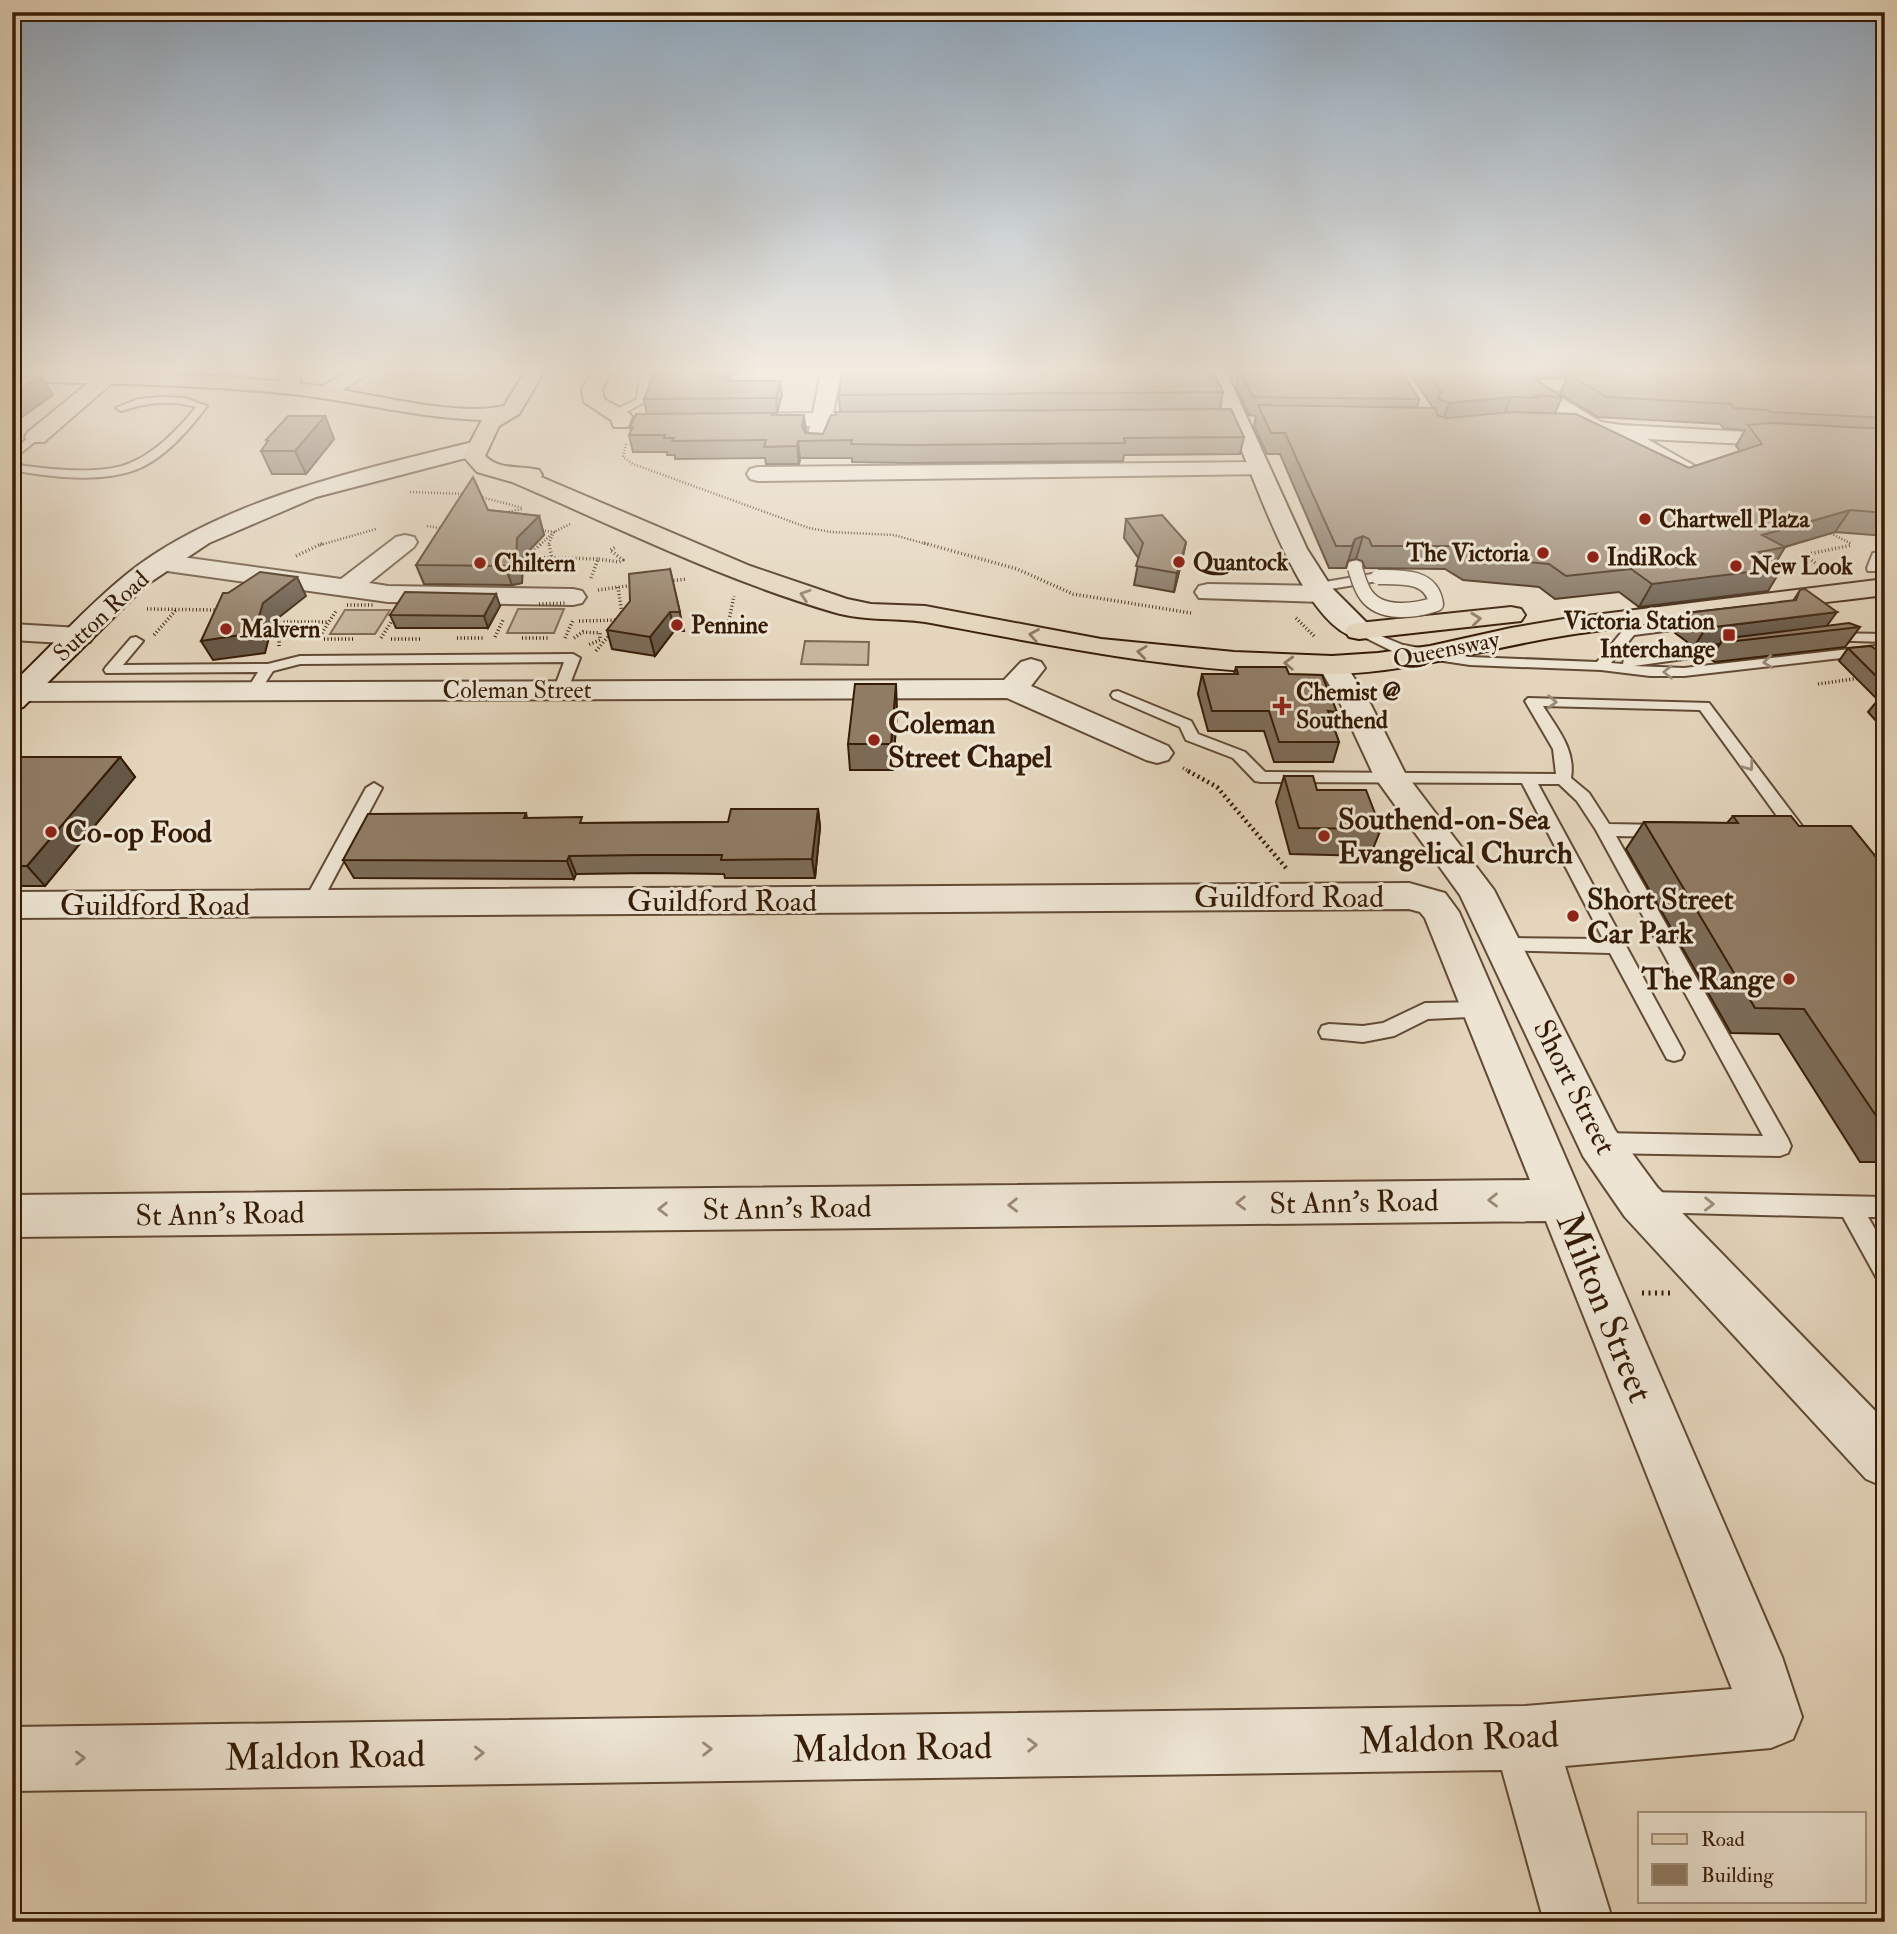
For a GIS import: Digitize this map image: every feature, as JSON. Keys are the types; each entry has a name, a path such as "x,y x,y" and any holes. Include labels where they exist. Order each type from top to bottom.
{"main road":[{"path":"475,457 486,469 519,475"},
{"name":"Queensway","path":"519,475 783,587 871,612 925,614 1132,651 1234,661 1325,653 1430,655 1510,636 1779,600 1878,565"},
{"name":"Queensway","path":"1359,631 1794,583 1878,565"}],"street":[{"name":"Sutton Road","path":"17,696 137,579 200,538 308,492 441,457"},
{"path":"810,473 814,457"},
{"path":"1255,457 1288,536 1320,590 1338,614 1359,631"},
{"path":"1663,457 1694,475"},
{"path":"1667,485 1723,464 1723,457"},
{"path":"758,474 1259,468"},
{"name":"Sutton Road","path":"371,475 432,470 519,475"},
{"path":"361,598 415,534"},
{"name":"Sutton Road","path":"160,562 361,598 492,598 565,602"},
{"path":"1204,603 1320,590"},
{"path":"12,632 80,636"},
{"name":"Short Street","path":"1325,653 1356,705 1390,776 1476,890 1599,1143 1641,1202 1729,1294 1877,1438"},
{"name":"Coleman Street","path":"17,696 260,680 561,689 1022,678 1157,753"},
{"name":"Guildford Road","path":"12,905 1409,896 1432,901"},
{"name":"Milton Street","path":"1432,901 1441,912 1600,1293 1760,1679 1771,1717"},
{"name":"St Ann's Road","path":"12,1216 1561,1200"},
{"name":"Maldon Road","path":"12,1759 1525,1738 1771,1717"},
{"path":"1525,1738 1579,1922"}],"lane":[{"path":"12,467 91,472 133,467 148,457"},
{"path":"1320,590 1378,577 1400,577 1421,580 1436,596 1436,604 1423,609 1406,610 1376,603 1367,596 1355,568"},
{"path":"1601,666 1630,631 1778,614 1779,600"},
{"path":"1657,615 1699,623"},
{"path":"1359,631 1399,649 1430,655 1496,663 1601,666 1650,672 1684,672 1885,649"},
{"path":"1811,639 1858,636 1885,638"},
{"path":"136,641 111,670 260,680 292,661 573,658 561,689"},
{"path":"328,659 331,641"},
{"path":"394,659 397,641"},
{"path":"462,659 463,641"},
{"path":"526,659 527,641"},
{"path":"1601,666 1761,645"},
{"path":"1118,695 1186,724 1192,737 1239,755 1261,777 1527,778 1565,773"},
{"path":"1599,1143 1780,1146 1604,830 1565,773 1532,701 1704,706 1799,834 1773,833"},
{"path":"1527,778 1674,1053"},
{"path":"311,905 374,788"},
{"path":"1604,830 1681,831"},
{"path":"1504,946 1616,946"},
{"path":"1329,1032 1363,1034 1387,1030 1425,1011 1482,1010"},
{"path":"1641,1202 1885,1207"},
{"path":"1849,1206 1885,1269"}],"path":[{"path":"623,457 634,464 809,528 831,532 894,535 1017,569 1073,594 1150,608 1204,603"},
{"path":"404,493 466,494 523,508"},
{"path":"498,514 523,508"},
{"path":"504,520 523,508"},
{"path":"554,532 548,547 552,558 527,558 554,532 572,523"},
{"path":"1820,527 1852,544 1878,565"},
{"path":"295,557 328,541 381,528"},
{"path":"415,534 448,528 439,534"},
{"path":"526,528 554,532"},
{"path":"364,531 375,532"},
{"path":"1818,565 1804,555 1852,544"},
{"path":"523,557 619,562 623,560 610,550 615,547"},
{"path":"660,582 687,579"},
{"path":"565,602 618,587 646,584"},
{"path":"596,651 623,619 618,587"},
{"path":"726,634 734,596"},
{"path":"353,639 318,639 340,605 361,598"},
{"path":"565,602 621,620"},
{"path":"143,609 225,610"},
{"path":"152,638 177,610"},
{"path":"1296,618 1325,653"},
{"path":"273,622 329,622"},
{"path":"463,641 484,638"},
{"path":"527,641 551,638"},
{"path":"397,641 420,639"},
{"path":"1818,684 1864,678"},
{"path":"1157,753 1217,787 1312,897"},
{"path":"1600,1293 1729,1294"}],"shaded area":[{"path":"518,609 564,609 554,633 507,633"},
{"path":"345,610 390,610 375,634 330,634"},
{"path":"805,641 869,642 868,665 801,664"}],"building":[{"path":"1296,457 1667,457 1689,468 1722,457 1885,457 1885,513 1850,510 1762,535 1785,547 1759,552 1782,568 1652,584 1631,569 1566,576 1549,564 1472,557 1454,546 1372,546 1369,539 1363,536 1355,539 1352,546 1336,546"},
{"path":"473,477 488,510 539,516 517,538 516,564 416,565"},
{"path":"1162,515 1186,542 1177,573 1136,566 1143,543 1126,519"},
{"path":"670,569 680,612 670,612 650,637 607,630 630,601 629,574"},
{"path":"260,572 297,577 263,603 254,633 201,641 223,593 228,593"},
{"path":"1805,589 1837,612 1706,628 1686,613 1796,600 1800,590"},
{"path":"405,592 496,594 484,616 390,615"},
{"path":"1849,623 1860,627 1727,642 1722,639"},
{"path":"1871,646 1885,656 1885,685 1848,648"},
{"path":"1236,667 1286,667 1289,674 1322,675 1337,712 1328,711 1339,742 1279,742 1269,711 1212,711 1202,674 1238,674"},
{"path":"855,684 896,684 891,744 848,744"},
{"path":"12,757 120,757 27,866 12,866"},
{"path":"1284,776 1313,776 1317,790 1366,790 1381,829 1299,828"},
{"path":"731,809 818,809 812,859 721,860 722,855 644,855 569,856 567,861 343,860 368,814 526,813 524,818 582,817 580,823 728,822"},
{"name":"The Range","path":"1733,816 1791,816 1799,826 1851,826 1885,868 1885,1129 1804,1009 1755,1008 1644,822 1738,823"}],"place":[{"name":"Chartwell Plaza","path":"1645,519"},
{"name":"The Victoria","path":"1543,553"},
{"name":"IndiRock","path":"1593,557"},
{"name":"Quantock","path":"1179,562"},
{"name":"Chiltern","path":"480,563"},
{"name":"New Look","path":"1736,566"},
{"name":"Pennine","path":"677,625"},
{"name":"Malvern","path":"226,629"},
{"name":"Victoria Station Interchange","path":"1729,635"},
{"name":"Chemist @ Southend","path":"1282,706"},
{"name":"Coleman Street Chapel","path":"874,740"},
{"name":"Co-op Food","path":"51,832"},
{"name":"Southend-on-Sea Evangelical Church","path":"1324,836"},
{"name":"Short Street Car Park","path":"1573,916"},
{"name":"The Range","path":"1789,979"}]}
